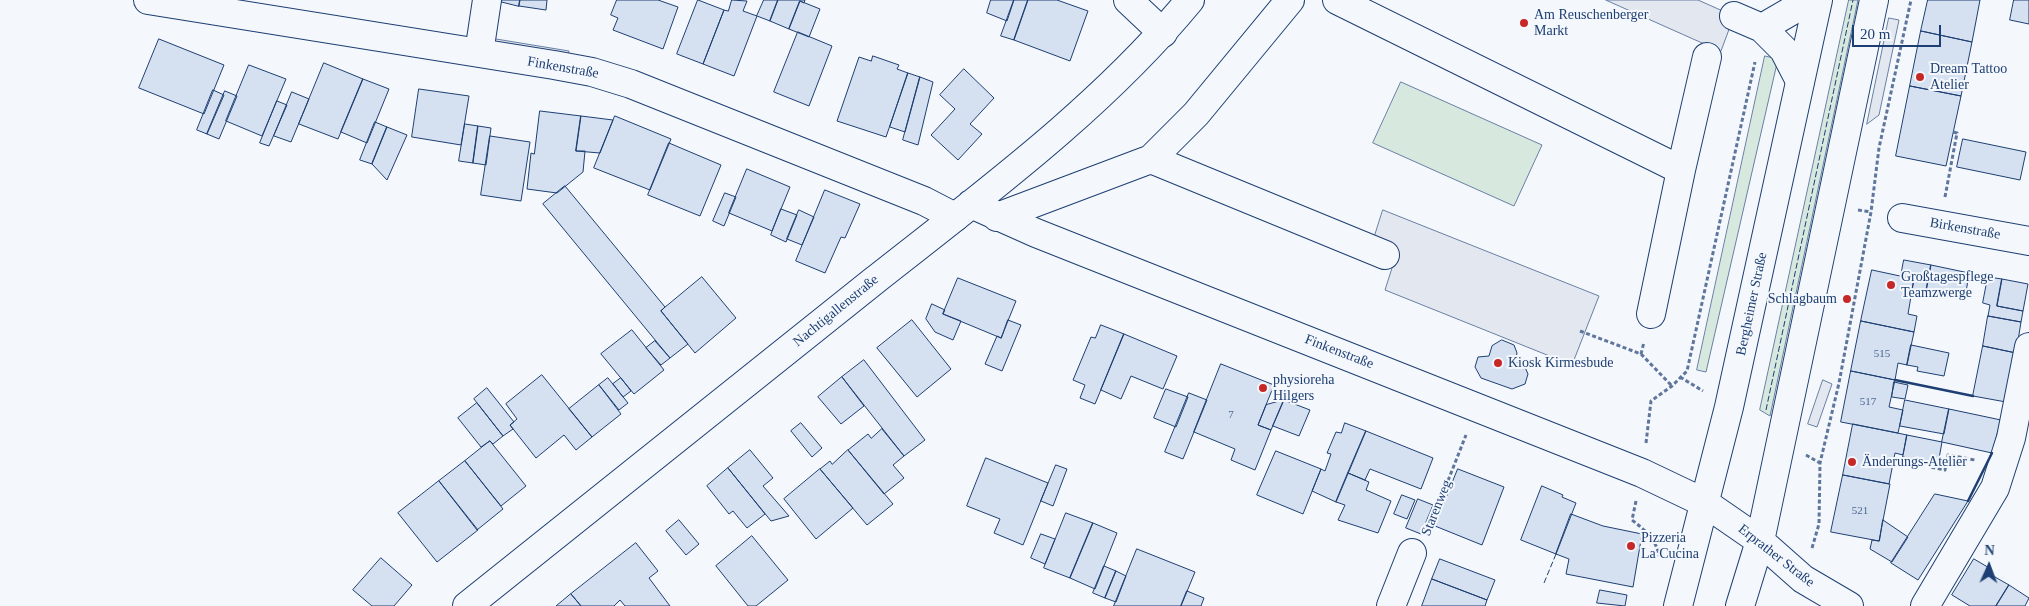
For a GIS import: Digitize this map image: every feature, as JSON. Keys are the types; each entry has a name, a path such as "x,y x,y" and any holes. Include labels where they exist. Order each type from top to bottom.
{"main road":[{"name":"Finkenstraße","path":"148,0 583,70 624,81 924,201 997,217 1478,406 1642,473 1705,503"},
{"path":"479,53 487,0"},
{"path":"1128,0 1163,33"},
{"name":"Nachtigallenstraße","path":"468,606 963,210 1093,102 1163,33 1190,0"},
{"path":"997,217 1151,159 1196,114 1290,0"},
{"path":"1337,0 1681,170"},
{"path":"1762,28 1793,10 1803,0"},
{"name":"Bergheimer Straße","path":"1678,606 1731,399 1818,0"},
{"path":"1740,606 1760,541 1874,0"},
{"path":"1734,16 1762,28 1784,50 1800,81"},
{"path":"1651,314 1681,170 1708,57"},
{"path":"1151,159 1386,255"},
{"name":"Birkenstraße","path":"1902,218 2029,241"},
{"path":"1925,606 1995,488 2003,465 2020,441 2029,347"},
{"name":"Erprather Straße","path":"1705,503 1760,541 1802,579 1849,606"},
{"path":"1391,606 1412,553"}],"path":[{"path":"1819,524 1820,464 1839,383 1871,212 1879,148 1912,0"},
{"path":"1680,377 1686,372 1762,28"},
{"path":"1939,224 1957,133 1953,132"},
{"path":"1831,205 1902,218"},
{"path":"1641,354 1651,314"},
{"path":"1580,331 1641,354 1672,386"},
{"name":"Starenweg","path":"1412,553 1422,545 1478,406"},
{"path":"1931,462 1930,467 1945,470 1948,455 2003,465"},
{"path":"1632,520 1648,532 1657,546 1660,561"}],"shaded area":[{"path":"1606,0 1698,0 1734,16 1721,51"},
{"path":"1849,0 1858,0 1770,416 1760,410"},
{"path":"1889,18 1899,20 1879,115 1867,124"},
{"path":"496,39 569,51 568,59 495,48"},
{"path":"1765,56 1778,59 1706,372 1697,370"},
{"path":"1401,82 1542,145 1514,206 1373,143"},
{"path":"1383,210 1599,296 1572,365 1385,290 1392,268 1375,235"},
{"path":"1823,380 1832,384 1817,427 1808,424"}],"building":[{"path":"494,0 520,0 519,6"},
{"path":"520,0 547,0 546,10 519,6"},
{"path":"617,0 658,0 678,7 663,49 613,30 618,18 611,15"},
{"path":"698,0 724,10 703,64 677,54"},
{"path":"732,0 747,1 743,11 757,16 734,76 703,64 724,10 728,11"},
{"path":"764,0 778,0 770,21 757,16"},
{"path":"778,0 805,0 804,3 800,1 789,29 770,21"},
{"path":"991,0 1014,0 1007,21 987,13"},
{"path":"1014,0 1028,0 1014,40 1001,36"},
{"path":"1028,0 1057,0 1088,11 1070,61 1014,40"},
{"path":"1928,0 1980,0 1972,42 1921,31"},
{"path":"2014,0 2029,0 2029,24 2010,20"},
{"path":"800,1 820,9 809,37 789,29"},
{"path":"1921,31 1972,42 1961,96 1910,86"},
{"path":"798,32 832,46 809,106 774,92"},
{"path":"159,39 224,65 204,114 139,88"},
{"path":"873,56 899,65 897,69 908,73 886,137 837,121 859,57 871,61"},
{"path":"324,63 363,79 338,139 299,124"},
{"path":"249,65 286,79 262,136 226,121"},
{"path":"964,69 994,98 970,124 982,134 958,160 931,135 955,109 940,95"},
{"path":"908,73 920,77 905,132 890,127"},
{"path":"920,77 933,82 918,145 903,140"},
{"path":"363,79 389,89 367,143 341,132"},
{"path":"1910,86 1961,96 1946,166 1896,156"},
{"path":"419,89 469,96 461,145 412,137"},
{"path":"213,90 224,95 207,134 197,130"},
{"path":"225,91 237,96 219,139 207,134"},
{"path":"292,92 309,99 291,142 274,136"},
{"path":"277,101 287,105 269,146 260,143"},
{"path":"540,111 581,116 576,151 585,151 583,172 557,193 527,189 531,153 534,154"},
{"path":"581,116 613,120 600,153 576,151"},
{"path":"615,116 671,139 650,190 594,168"},
{"path":"375,122 387,127 372,164 360,160"},
{"path":"465,124 478,126 473,163 459,161"},
{"path":"478,126 491,128 486,165 473,163"},
{"path":"387,127 407,135 387,180 372,164"},
{"path":"490,136 530,142 521,201 481,195"},
{"path":"1963,139 2026,152 2020,180 1957,167"},
{"path":"669,143 721,165 700,216 648,195"},
{"path":"747,169 790,187 772,231 729,213"},
{"path":"565,186 665,307 661,311 688,344 670,358 543,204"},
{"path":"825,190 860,204 845,238 841,237 825,273 796,261"},
{"path":"725,193 736,197 724,226 713,221"},
{"path":"781,209 797,215 786,242 771,235"},
{"path":"799,210 814,217 802,245 787,239"},
{"path":"1904,260 1931,265 1926,292 1912,289 1914,279 1901,276"},
{"path":"1931,265 1969,273 1965,299 1926,292"},
{"path":"1872,270 1914,279 1908,314 1917,316 1914,332 1861,321"},
{"path":"702,277 736,318 695,353 661,311"},
{"path":"1988,277 2002,279 1997,306 2023,311 2021,322 1988,316 1990,305 1983,303"},
{"path":"958,278 1016,301 1001,338 943,314"},
{"path":"2002,279 2028,284 2023,311 1997,306"},
{"path":"932,304 945,310 943,314 961,321 953,340 935,332 926,319"},
{"path":"1988,316 2021,322 2016,353 1983,346"},
{"path":"912,320 951,369 917,397 877,348"},
{"path":"1008,320 1021,325 1002,371 985,364 997,336 1001,338"},
{"path":"1861,321 1914,332 1907,365 1898,363 1895,380 1851,371"},
{"path":"1101,325 1124,334 1095,404 1080,398 1085,385 1073,380 1091,337 1095,338"},
{"path":"632,330 664,370 634,394 601,354"},
{"path":"1124,334 1177,356 1163,389 1131,376 1121,399 1101,390"},
{"name":"Kiosk Kirmesbude","path":"1502,340 1514,345 1517,353 1515,362 1524,365 1528,374 1525,384 1512,389 1481,378 1475,367 1478,357 1489,356 1492,346"},
{"path":"655,341 670,358 661,365 646,348"},
{"path":"1911,345 1949,353 1944,376 1917,371 1918,367 1907,365"},
{"path":"1983,346 2016,353 2006,402 1973,396"},
{"path":"864,360 925,440 904,456 842,377"},
{"path":"1221,364 1274,385 1258,425 1271,430 1255,470 1231,460 1235,449 1194,432"},
{"path":"1851,371 1895,380 1889,407 1903,410 1898,433 1841,422"},
{"path":"542,375 592,437 576,450 564,435 536,458 510,425 517,419 506,404"},
{"path":"842,377 864,406 841,424 818,397"},
{"path":"608,378 628,403 619,410 599,385"},
{"path":"621,378 631,391 623,397 613,384"},
{"path":"1894,382 1908,385 1905,399 1892,397"},
{"path":"599,385 621,414 592,437 569,409"},
{"path":"487,388 514,422 510,425 513,429 503,436 474,399"},
{"path":"1166,389 1188,397 1176,427 1154,418"},
{"path":"1189,393 1207,400 1183,459 1165,452"},
{"path":"1284,400 1310,410 1299,436 1273,426"},
{"path":"1284,400 1271,430 1258,425 1266,405"},
{"path":"1905,400 1949,409 1944,434 1900,426"},
{"path":"477,403 503,436 493,444 490,441 481,447 458,418"},
{"path":"1949,409 2001,420 1992,453 1942,442"},
{"path":"801,423 822,448 812,457 791,431"},
{"path":"1345,423 1366,431 1336,502 1312,491 1321,469 1325,471 1331,454 1327,453 1336,432 1341,433"},
{"path":"1853,424 1907,435 1903,455 1895,453 1889,484 1843,475"},
{"path":"882,429 904,456 893,465 904,478 884,494 848,450 868,434 871,438"},
{"path":"1366,431 1433,458 1421,489 1370,469 1365,480 1348,473"},
{"path":"1907,435 1942,442 1938,464 1903,457"},
{"path":"490,441 526,486 501,506 465,461"},
{"path":"750,450 773,478 763,486 789,516 771,521 728,468"},
{"path":"848,450 893,504 867,525 820,469 830,461 832,464"},
{"path":"1276,451 1321,469 1303,514 1257,495"},
{"path":"986,458 1048,483 1023,545 994,533 1000,519 967,506"},
{"path":"465,461 503,509 477,530 439,481"},
{"path":"1056,465 1067,469 1053,506 1041,501"},
{"path":"728,468 765,514 747,528 733,511 729,514 707,486"},
{"path":"820,469 853,508 816,539 784,499"},
{"path":"1458,469 1504,487 1482,545 1435,526"},
{"path":"1348,473 1369,482 1366,490 1391,501 1378,533 1338,520 1345,505 1336,502"},
{"path":"1843,475 1890,484 1879,541 1831,532"},
{"path":"439,481 478,530 437,562 398,513"},
{"path":"1542,486 1576,503 1556,554 1521,540"},
{"path":"1935,494 1968,501 1918,580 1891,563"},
{"path":"1402,495 1415,500 1407,519 1394,514"},
{"path":"1418,499 1433,505 1421,534 1406,528"},
{"path":"1066,513 1093,523 1070,578 1044,568"},
{"path":"1571,514 1603,526 1642,534 1633,587 1566,574 1569,559 1556,554"},
{"path":"679,520 699,544 686,555 666,531"},
{"path":"1883,520 1908,537 1892,562 1870,549 1872,540 1879,541"},
{"path":"1093,523 1117,533 1095,589 1070,578"},
{"path":"1041,534 1055,539 1045,564 1031,558"},
{"path":"752,536 788,580 756,606 748,606 716,566"},
{"path":"636,543 658,571 649,578 670,606 625,606 620,600 614,606 581,606 571,594"},
{"path":"1137,549 1195,572 1181,606 1114,606"},
{"path":"381,558 412,585 394,606 372,606 353,590"},
{"path":"1440,559 1495,580 1487,600 1432,579"},
{"path":"1974,559 1991,569 1988,573 2009,585 1996,606 1970,606 1952,595"},
{"path":"1104,566 1116,571 1105,598 1093,593"},
{"path":"1116,571 1126,576 1116,602 1105,598"},
{"path":"1432,579 1487,600 1485,606 1422,606"},
{"path":"2009,585 2029,598 2025,606 1996,606"},
{"path":"1600,590 1627,595 1625,606 1597,603"},
{"path":"1187,591 1204,598 1201,606 1181,606"},
{"path":"571,594 581,606 556,606 562,601"}],"fence":[{"path":"1766,410 1853,0"},
{"path":"1544,583 1556,554"}],"wall":[{"path":"1895,380 1973,396"},
{"path":"1968,501 1992,453"}],"place":[{"name":"Am Reuschenberger Markt","path":"1524,23"},
{"name":"Dream Tattoo Atelier","path":"1920,77"},
{"name":"Großtagespflege Teamzwerge","path":"1891,285"},
{"name":"Schlagbaum","path":"1847,299"},
{"name":"Kiosk Kirmesbude","path":"1498,363"},
{"name":"physioreha Hilgers","path":"1263,388"},
{"name":"Änderungs-Atelier","path":"1852,462"},
{"name":"Pizzeria La Cucina","path":"1631,546"}]}
